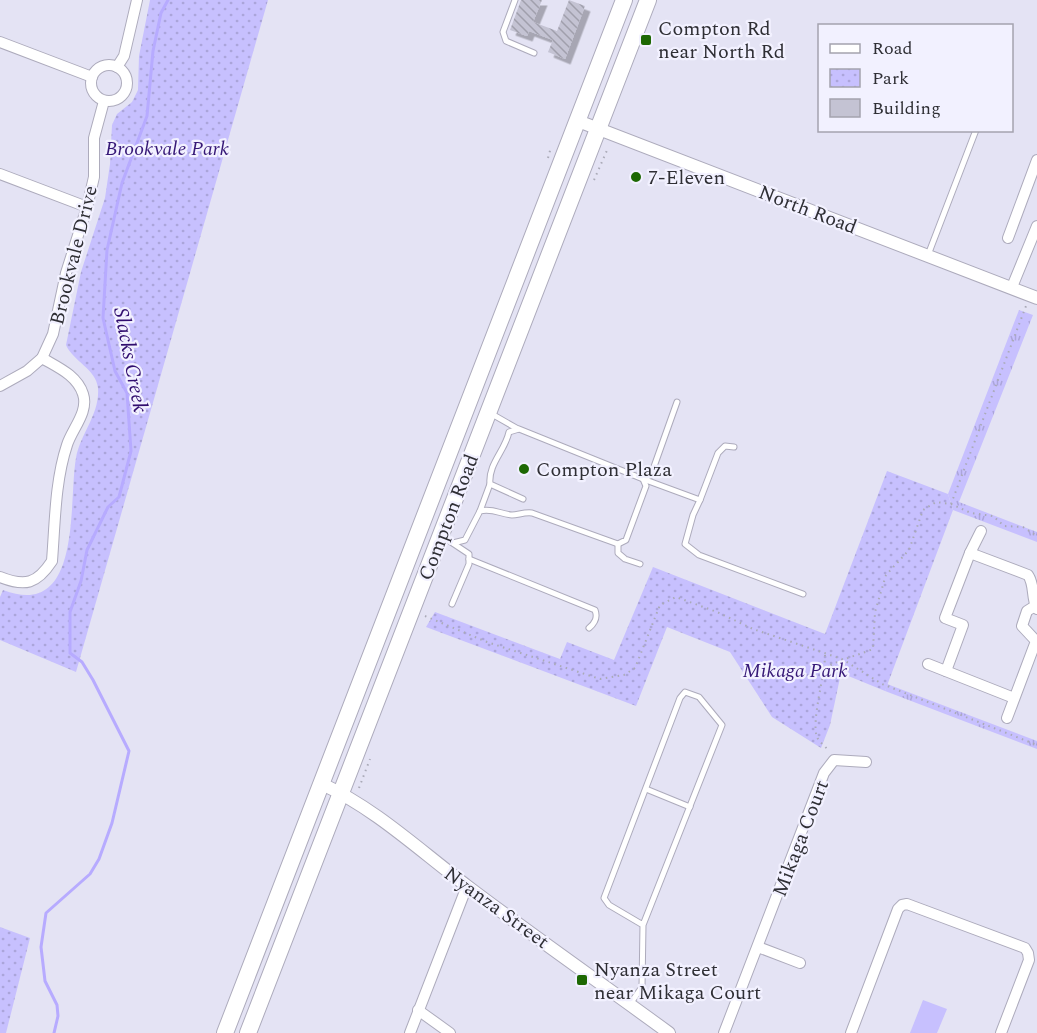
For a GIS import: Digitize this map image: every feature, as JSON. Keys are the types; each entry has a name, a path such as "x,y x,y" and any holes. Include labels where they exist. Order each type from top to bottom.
{"main road":[{"name":"Compton Road","path":"225,1033 624,0"},
{"name":"Compton Road","path":"248,1033 342,793 447,539 489,412 648,0"}],"street":[{"path":"117,68 124,56 137,0"},
{"path":"0,42 92,77"},
{"path":"105,66 117,68 125,76 126,87 116,100 104,101 94,94 92,77 95,72 105,66"},
{"name":"Brookvale Drive","path":"0,386 27,371 42,358 53,334 66,273 87,207 95,164 94,138 104,101"},
{"name":"North Road","path":"578,121 1034,296"},
{"path":"1008,238 1037,160"},
{"path":"0,174 87,207"},
{"path":"1012,287 1037,226"},
{"path":"0,577 21,583 34,582 52,561 62,460 69,438 83,411 84,395 75,379 42,358"},
{"path":"946,671 963,626 945,618 981,531"},
{"path":"970,553 1028,575 1033,582 1032,597 1036,607 1028,611 1022,626 1036,641 1007,718"},
{"path":"927,664 1014,698"},
{"name":"Mikaga Court","path":"724,1033 824,773 834,760 866,762"},
{"name":"Nyanza Street","path":"322,784 342,793 378,816 466,886 669,1033"},
{"path":"410,1033 466,886"},
{"path":"851,1033 898,909 907,904 1025,948 1029,960 1001,1033"},
{"path":"758,947 800,963"},
{"path":"418,1010 450,1033"}],"lane":[{"path":"516,0 503,32 506,41 534,53"},
{"path":"928,255 975,132"},
{"path":"643,479 651,475 677,402"},
{"path":"489,412 519,429 700,500"},
{"path":"447,539 465,540 480,511 490,484 493,464 507,443 509,432 519,429"},
{"path":"734,447 725,446 718,453 693,515 685,544 699,555 803,594"},
{"path":"480,511 490,509 514,515 523,512 532,513 618,544 626,540 646,486 643,479"},
{"path":"490,484 523,498"},
{"path":"447,539 468,554 470,564 452,604"},
{"path":"618,544 618,553 625,559 640,564"},
{"path":"469,559 596,610 595,623 589,628"},
{"path":"630,1004 642,987 643,925 722,725 699,697 685,692 680,698 604,898 609,905 643,925"},
{"path":"646,789 690,807"}],"path":[{"path":"951,504 1034,296"},
{"path":"825,668 842,659 852,658 873,649 875,612 886,575 909,550 922,510 936,502 951,504 971,513 993,516 1004,526 1023,527 1037,536"},
{"path":"426,616 487,642 600,679 624,675 635,668 660,605 676,597 717,612 753,629 842,659 882,684 1037,745"},
{"path":"825,655 817,738 834,760"}],"green space":[{"name":"Brookvale Park","path":"150,0 268,0 76,672 0,640 0,597 3,590 29,595 47,589 59,573 66,552 76,458 96,407 98,388 89,370 69,351 66,345 81,272 105,198 112,125 117,114 132,102 138,90 139,56"},
{"path":"1019,310 1033,315 959,502 1037,532 1037,542 953,510 948,494"},
{"name":"Mikaga Park","path":"887,471 948,494 953,510 885,691 841,673 830,725 821,748 772,717 730,652 667,627 636,706 426,627 435,612 560,659 567,642 614,660 653,567 825,634"},
{"path":"887,684 1037,741 1037,749 885,691"},
{"path":"0,927 30,938 6,1033 0,1033"},
{"path":"923,1000 947,1009 937,1033 910,1033"}],"building":[{"path":"521,0 542,0 533,22 557,31 569,0 585,6 565,59 548,52 553,40 529,31 527,36 510,30"}],"waterway":[{"name":"Slacks Creek","path":"54,1033 58,1016 57,1005 45,981 41,947 46,913 90,874 99,859 112,823 129,751 93,680 82,662 70,653 70,612 81,581 87,550 108,507 119,497 131,451 127,393 115,371 103,318 107,250 122,183 147,116 153,51 161,13 168,0"}],"place":[{"name":"Compton Rd near North Rd","path":"646,40"},
{"name":"7-Eleven","path":"636,177"},
{"name":"Compton Plaza","path":"524,469"},
{"name":"Nyanza Street near Mikaga Court","path":"582,980"}]}
